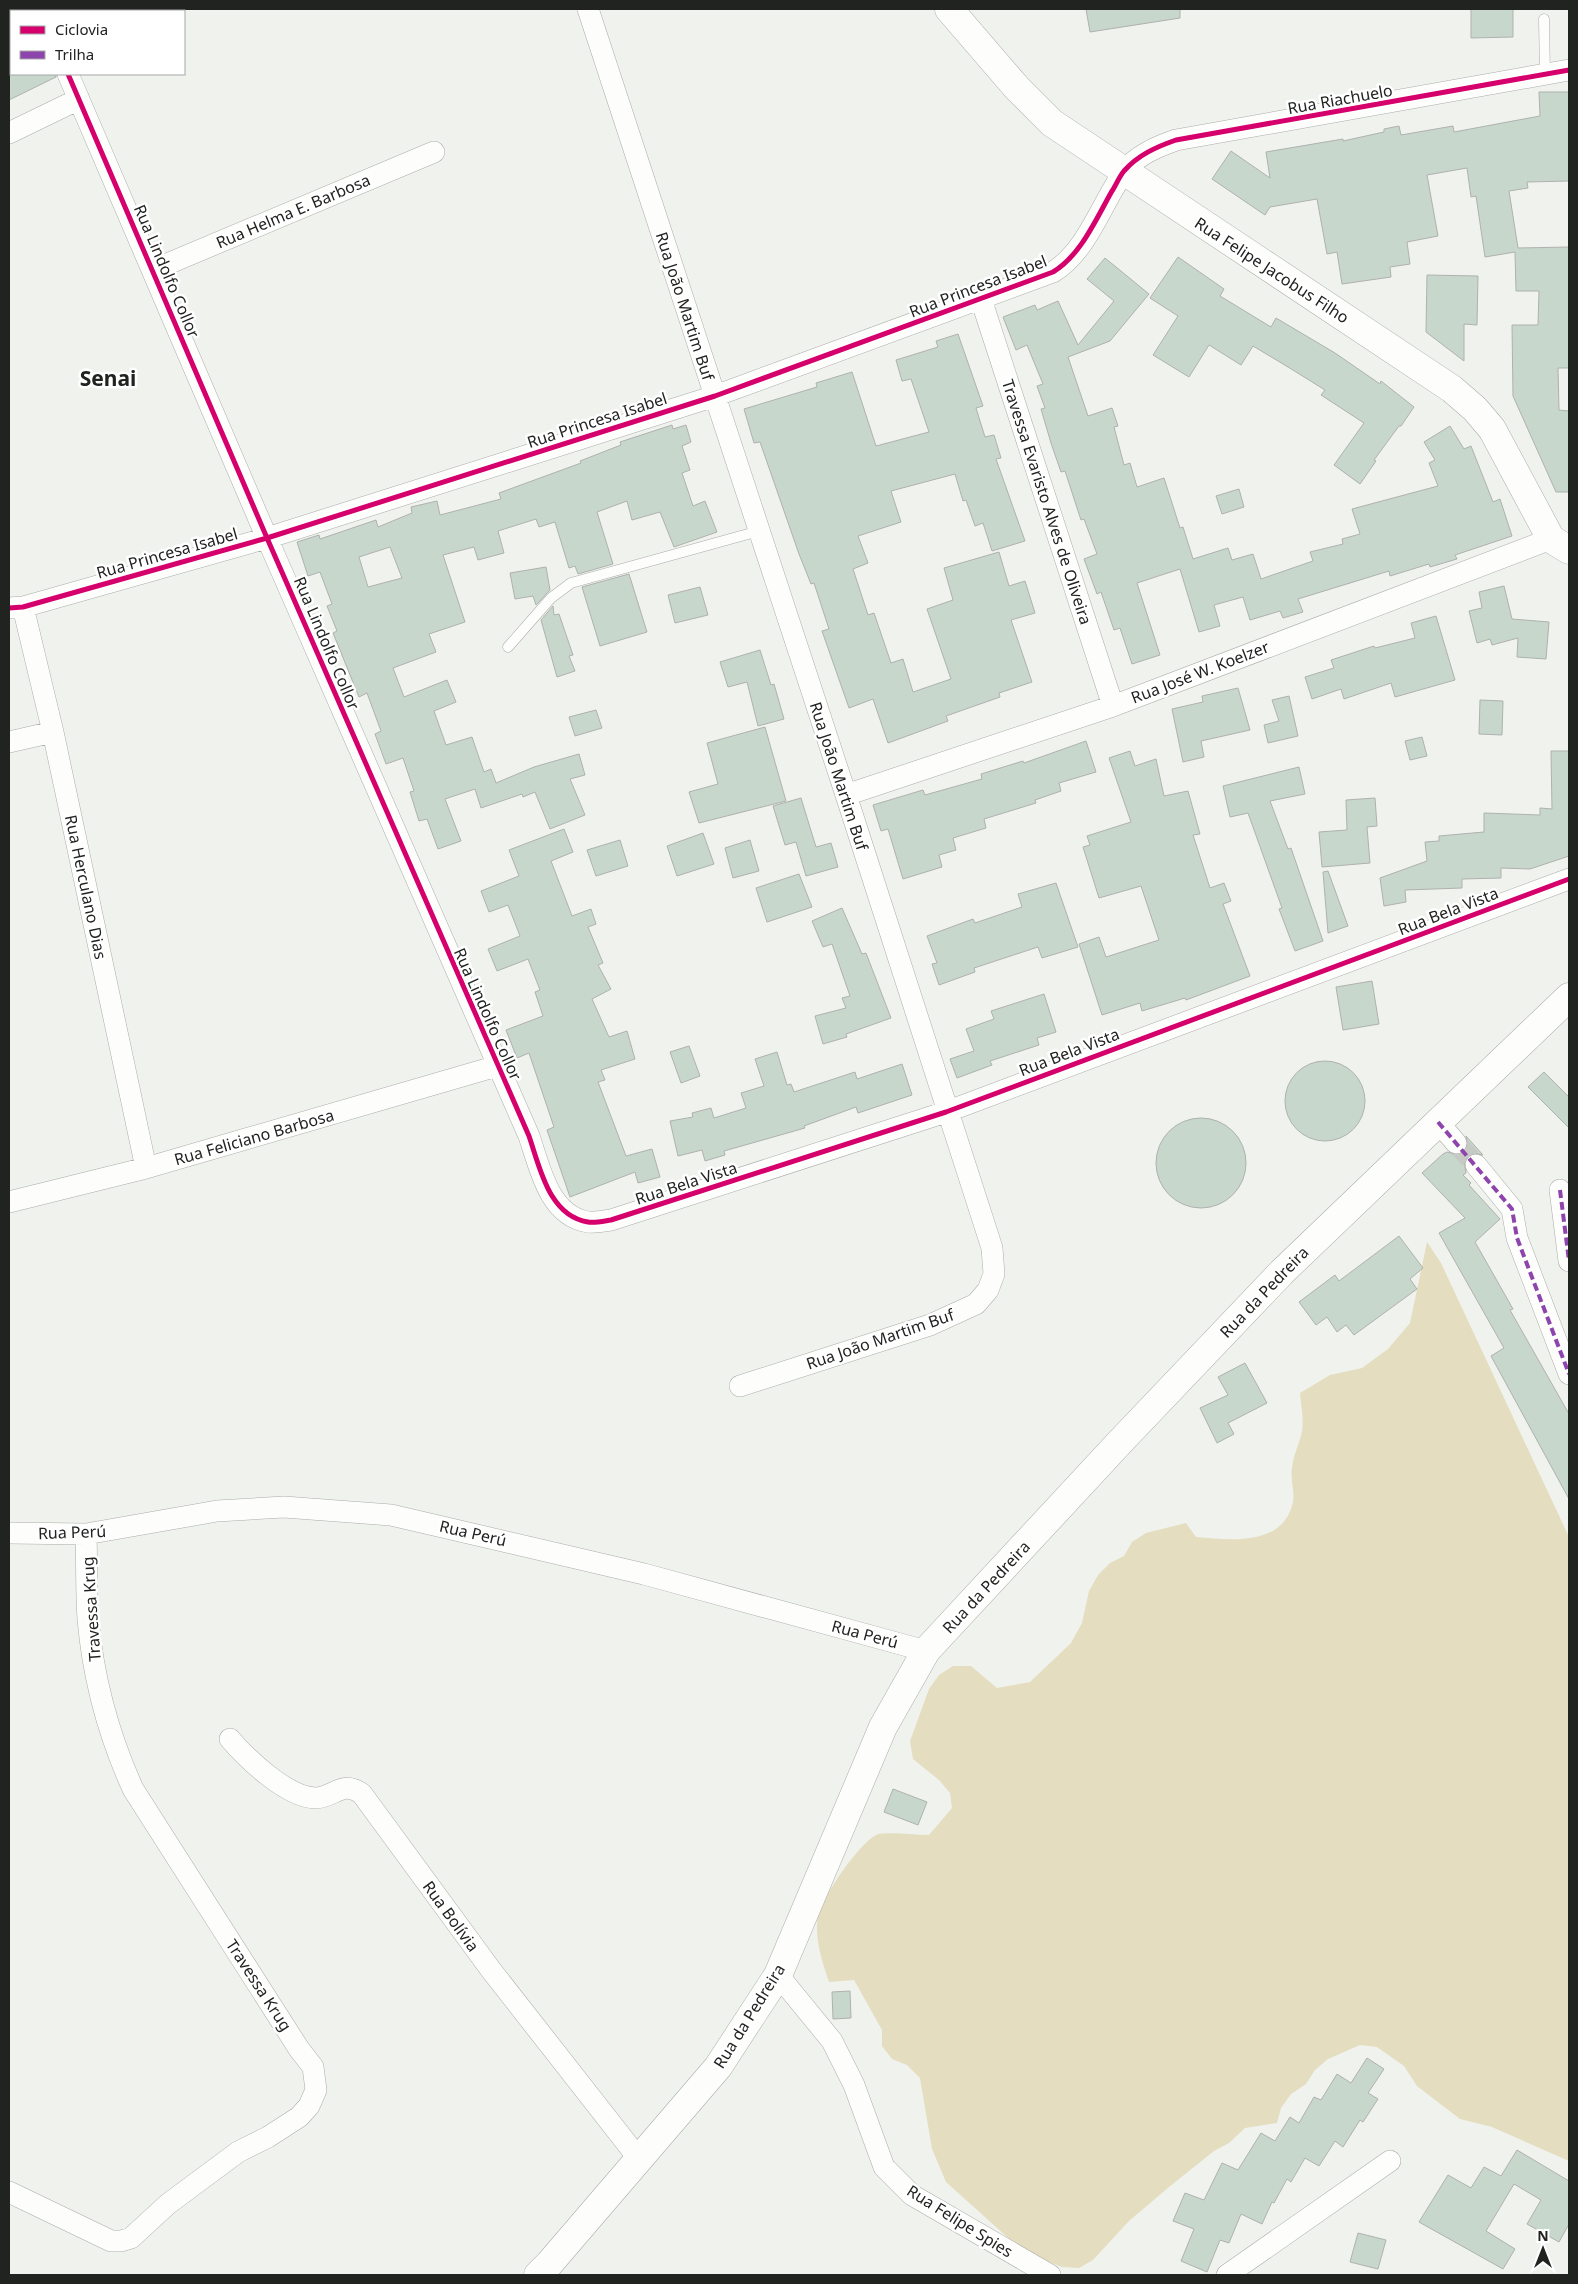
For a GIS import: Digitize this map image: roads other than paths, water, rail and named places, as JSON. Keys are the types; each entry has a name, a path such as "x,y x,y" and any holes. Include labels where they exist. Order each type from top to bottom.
{"street":[{"name":"Rua João Martim Buf","path":"588,9 846,795 946,1112 992,1248 994,1274 988,1290 976,1304 930,1325 740,1386"},
{"name":"Rua Felipe Jacobus Filho","path":"948,9 1017,88 1052,123 1452,389 1476,409 1492,429 1560,544"},
{"name":"Rua Riachuelo","path":"1123,172 1138,158 1154,148 1176,140 1569,70"},
{"name":"Rua Lindolfo Collor","path":"68,75 529,1136 556,1204 570,1217"},
{"path":"9,132 79,99"},
{"name":"Rua Helma E. Barbosa","path":"153,270 434,152"},
{"name":"Rua Princesa Isabel","path":"16,607 268,538 715,396 981,299 1060,268 1085,238 1123,172"},
{"name":"Travessa Evaristo Alves de Oliveira","path":"981,299 1113,706"},
{"name":"Rua José W. Koelzer","path":"846,795 1113,706 1560,544"},
{"name":"Rua Herculano Dias","path":"16,607 53,732 146,1168"},
{"path":"9,742 53,732"},
{"name":"Rua Bela Vista","path":"570,1217 589,1223 611,1220 946,1112 1569,879"},
{"name":"Rua da Pedreira","path":"538,2275 718,2067 778,1975 883,1727 926,1651 1120,1442 1282,1272 1567,1001"},
{"name":"Rua Feliciano Barbosa","path":"9,1202 146,1168 497,1066"},
{"path":"1438,1122 1456,1143"},
{"path":"1476,1165 1512,1209 1517,1238 1569,1374"},
{"path":"1560,1190 1569,1261"},
{"name":"Rua Perú","path":"9,1533 86,1534 216,1511 284,1506 392,1515 644,1574 926,1651"},
{"name":"Travessa Krug","path":"9,2192 111,2241 131,2238 168,2204 238,2152 268,2137 299,2117 309,2106 316,2090 313,2067 299,2049 133,1789 116,1750 95,1669 92,1649 88,1620 86,1534"},
{"name":"Rua Bolívia","path":"230,1739 260,1771 300,1794 314,1798 324,1797 346,1787 354,1788 362,1794 491,1970 639,2159"},
{"name":"Rua Felipe Spies","path":"778,1975 832,2041 854,2085 884,2167 912,2195 1050,2275"},
{"path":"1227,2275 1390,2161"}],"lane":[{"path":"1544,19 1545,75"},
{"path":"508,646 551,598 571,583 759,531"}],"tunnel":[{"path":"1456,1143 1476,1165"}],"district":[{"name":"Senai","path":"108,379"}]}
